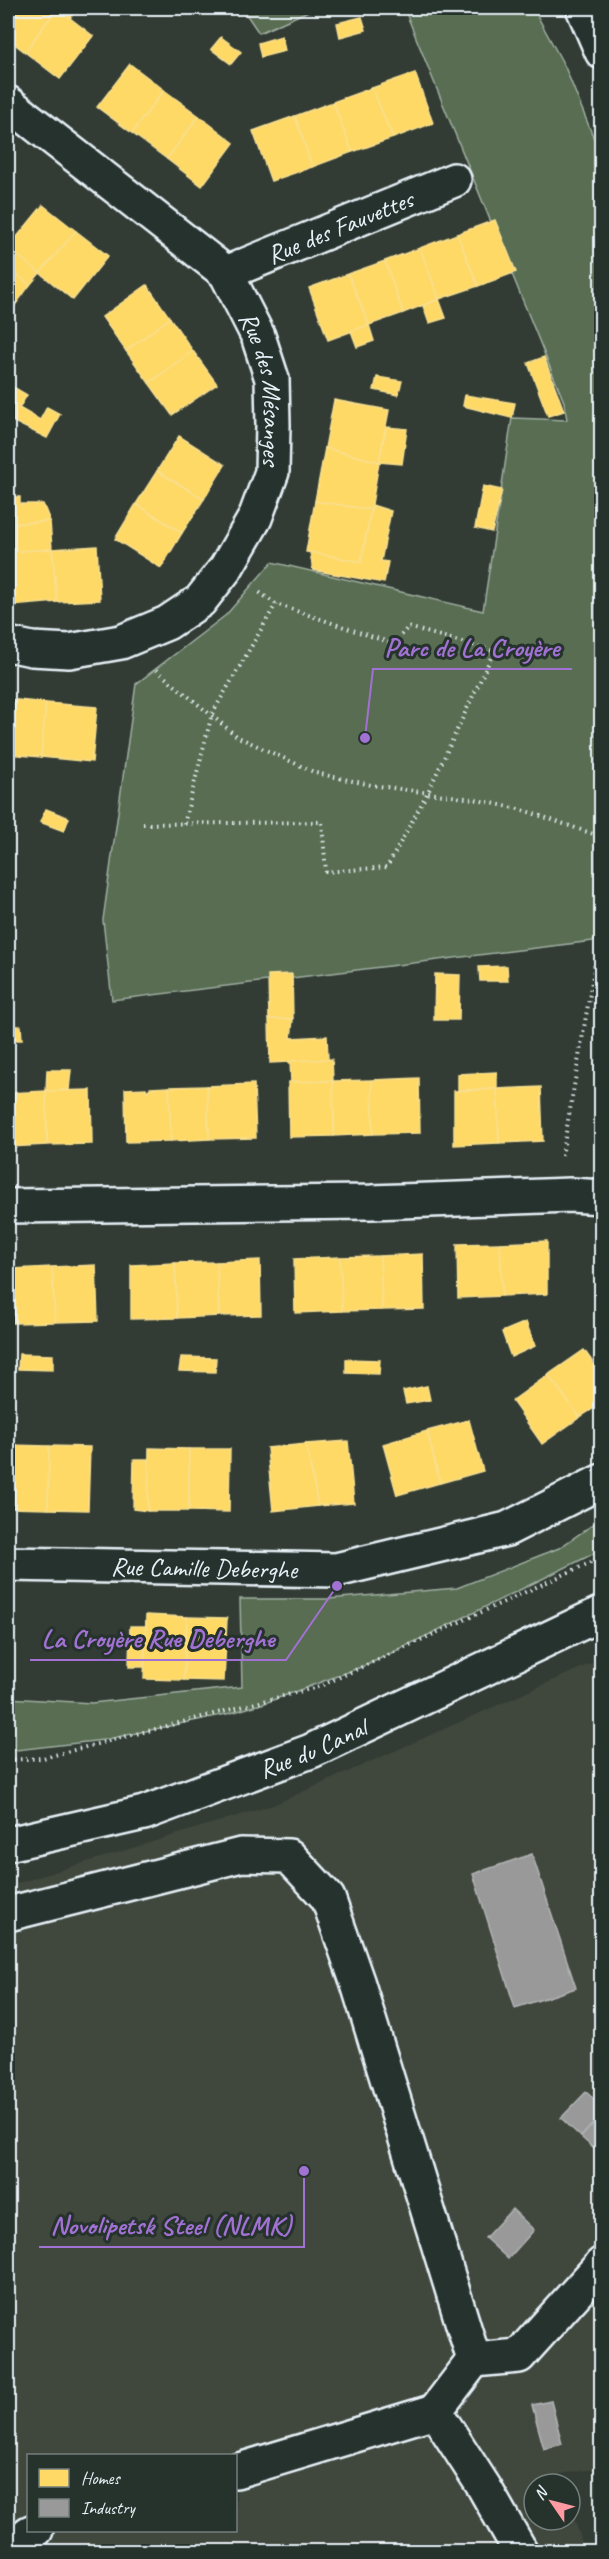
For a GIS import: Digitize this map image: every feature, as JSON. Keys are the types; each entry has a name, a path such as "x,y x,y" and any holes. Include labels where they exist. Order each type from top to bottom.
{"main road":[{"path":"582,8 602,52"},
{"name":"Rue des Mésanges","path":"8,103 226,273 258,336 272,379 273,425 272,472 255,518 226,568 200,601 167,623 121,642 69,651 32,649 8,644"},
{"name":"Rue des Fauvettes","path":"226,273 454,180"},
{"path":"8,1206 371,1202 586,1196"},
{"name":"Rue Camille Deberghe","path":"8,1564 336,1570 507,1528 601,1482"},
{"name":"Rue du Canal","path":"8,1844 144,1813 311,1752 602,1613"},
{"path":"8,1828 41,1836"},
{"path":"8,1914 241,1855 289,1856 328,1898 358,1984 474,2360"},
{"path":"237,2471 435,2411 474,2360 519,2356 602,2264"},
{"path":"435,2411 521,2552"},
{"path":"8,2551 31,2532"}],"path":[{"path":"143,824 322,822 326,872 387,867 428,792 494,651 408,627 394,644 276,604 226,568"},
{"path":"184,824 212,714 276,604"},
{"path":"121,642 238,737 316,773 371,785 473,799 523,810 602,837"},
{"path":"586,1196 562,1157 602,923"},
{"path":"8,1760 43,1758 318,1687 602,1557"}],"shaded area":[{"path":"601,1659 601,2468 574,2472 522,2472 522,2532 579,2532 585,2551 8,2551 8,1886 273,1805"}],"green space":[{"path":"242,8 315,8 259,33"},
{"path":"404,8 533,8 565,67 601,156 601,940 112,1000 103,920 136,684 226,615 272,562 483,611 512,418 567,420 564,402"},
{"path":"601,1519 601,1550 369,1664 265,1703 231,1713 103,1740 8,1751 8,1698 92,1703 242,1687 240,1599 328,1599 457,1588 559,1548"}],"building: Homes":[{"path":"8,8 57,8 25,52 8,39"},
{"path":"56,8 75,8 77,9 70,18"},
{"path":"57,8 93,36 60,79 25,52"},
{"path":"362,17 366,30 340,37 337,23"},
{"path":"282,36 285,51 261,57 258,43"},
{"path":"221,37 241,52 231,64 211,49"},
{"path":"130,64 164,90 132,133 97,107"},
{"path":"415,73 433,123 393,138 372,88"},
{"path":"372,88 393,138 352,152 333,102"},
{"path":"164,90 199,116 167,159 132,133"},
{"path":"333,102 352,152 312,167 295,116"},
{"path":"199,116 234,143 202,186 167,159"},
{"path":"295,116 312,167 271,181 253,131"},
{"path":"43,205 76,231 40,273 8,248"},
{"path":"495,220 516,272 478,286 457,234"},
{"path":"76,231 108,256 73,300 40,273"},
{"path":"457,234 478,286 439,299 420,248"},
{"path":"8,248 40,273 30,285 8,267"},
{"path":"420,248 439,299 403,313 385,261"},
{"path":"385,261 403,313 369,325 348,274"},
{"path":"8,267 30,285 10,312 8,310"},
{"path":"348,274 369,325 328,340 309,288"},
{"path":"147,285 170,318 126,351 102,317"},
{"path":"439,299 446,318 429,323 423,306"},
{"path":"170,318 193,351 149,383 126,351"},
{"path":"369,325 374,341 357,347 351,331"},
{"path":"193,351 217,384 172,415 149,383"},
{"path":"544,357 564,411 548,416 528,363"},
{"path":"377,377 402,381 398,395 374,390"},
{"path":"8,384 27,395 19,408 40,420 47,407 60,414 47,438 8,419"},
{"path":"465,395 515,403 512,418 463,406"},
{"path":"334,400 389,410 379,462 325,448"},
{"path":"386,427 407,429 402,464 379,462"},
{"path":"179,436 225,465 204,499 157,471"},
{"path":"325,448 379,462 371,510 315,501"},
{"path":"157,471 204,499 182,533 136,504"},
{"path":"483,486 502,490 492,532 475,528"},
{"path":"8,497 20,497 20,504 43,504 50,521 8,524"},
{"path":"315,501 371,510 361,562 306,552"},
{"path":"136,504 182,533 161,568 115,539"},
{"path":"372,505 391,511 381,561 388,562 384,583 313,570 310,552 361,562"},
{"path":"50,521 52,549 8,552 8,524"},
{"path":"97,546 100,600 57,602 52,549"},
{"path":"52,549 57,602 11,606 8,552"},
{"path":"8,699 46,703 41,757 8,754"},
{"path":"46,703 97,707 92,762 41,757"},
{"path":"46,809 69,818 64,831 40,822"},
{"path":"507,966 508,981 480,981 479,967"},
{"path":"292,974 293,1019 269,1019 268,975"},
{"path":"435,974 460,975 459,1020 434,1020"},
{"path":"269,1019 293,1019 291,1038 327,1036 328,1060 270,1063"},
{"path":"8,1026 21,1026 22,1040 8,1040"},
{"path":"332,1059 333,1081 291,1082 290,1061"},
{"path":"47,1070 71,1070 69,1090 46,1091"},
{"path":"497,1072 497,1089 458,1090 458,1074"},
{"path":"419,1078 420,1133 373,1134 372,1080"},
{"path":"372,1080 373,1134 334,1136 333,1081"},
{"path":"333,1081 334,1136 289,1137 288,1082"},
{"path":"254,1084 256,1138 209,1139 207,1086"},
{"path":"207,1086 209,1139 171,1141 169,1087"},
{"path":"169,1087 171,1141 126,1142 125,1089 146,1088 147,1091 150,1088"},
{"path":"541,1087 543,1141 499,1143 497,1089"},
{"path":"497,1089 499,1143 454,1145 454,1091"},
{"path":"91,1090 92,1144 47,1145 46,1091"},
{"path":"46,1091 47,1145 8,1147 8,1093"},
{"path":"547,1241 547,1294 502,1296 500,1243"},
{"path":"500,1243 502,1296 458,1298 457,1244"},
{"path":"423,1254 424,1309 382,1310 380,1256"},
{"path":"380,1256 382,1310 342,1311 340,1257"},
{"path":"340,1257 342,1311 295,1313 294,1259"},
{"path":"260,1260 261,1315 219,1316 217,1262"},
{"path":"217,1262 219,1316 177,1318 175,1263"},
{"path":"175,1263 177,1318 131,1319 131,1265"},
{"path":"96,1265 98,1321 55,1322 52,1267"},
{"path":"52,1267 55,1322 15,1323 12,1269"},
{"path":"8,1269 12,1269 15,1323 8,1323"},
{"path":"526,1322 535,1346 511,1357 502,1332"},
{"path":"584,1350 602,1375 602,1403 580,1417 548,1375"},
{"path":"19,1354 53,1355 53,1370 18,1369"},
{"path":"181,1357 216,1358 215,1372 179,1371"},
{"path":"346,1359 380,1360 379,1374 346,1373"},
{"path":"548,1375 580,1417 542,1444 512,1401"},
{"path":"427,1386 430,1400 406,1404 403,1391"},
{"path":"469,1420 483,1471 440,1483 427,1431"},
{"path":"427,1431 440,1483 397,1495 383,1444"},
{"path":"348,1441 354,1503 318,1506 306,1444"},
{"path":"306,1444 318,1506 273,1511 267,1448"},
{"path":"9,1445 49,1446 48,1509 8,1508"},
{"path":"49,1446 90,1447 88,1510 48,1509"},
{"path":"149,1448 189,1449 189,1511 148,1511"},
{"path":"189,1449 230,1449 229,1512 189,1511"},
{"path":"134,1459 149,1459 148,1511 133,1509"},
{"path":"8,1613 15,1614 13,1676 8,1676"},
{"path":"146,1615 187,1617 184,1680 144,1679"},
{"path":"187,1617 227,1618 224,1681 184,1680"},
{"path":"130,1626 146,1626 144,1667 129,1667"}],"building: Industry":[{"path":"532,1854 576,1988 515,2008 473,1874"},
{"path":"586,2092 602,2106 602,2114 581,2137 561,2118"},
{"path":"602,2114 602,2156 581,2137"},
{"path":"512,2209 534,2230 508,2259 485,2238"},
{"path":"551,2401 562,2444 544,2449 532,2405"}],"place":[{"name":"Parc de La Croyère","path":"365,738"},
{"name":"La Croyère Rue Deberghe","path":"337,1586"},
{"name":"Novolipetsk Steel (NLMK)","path":"304,2171"}]}
